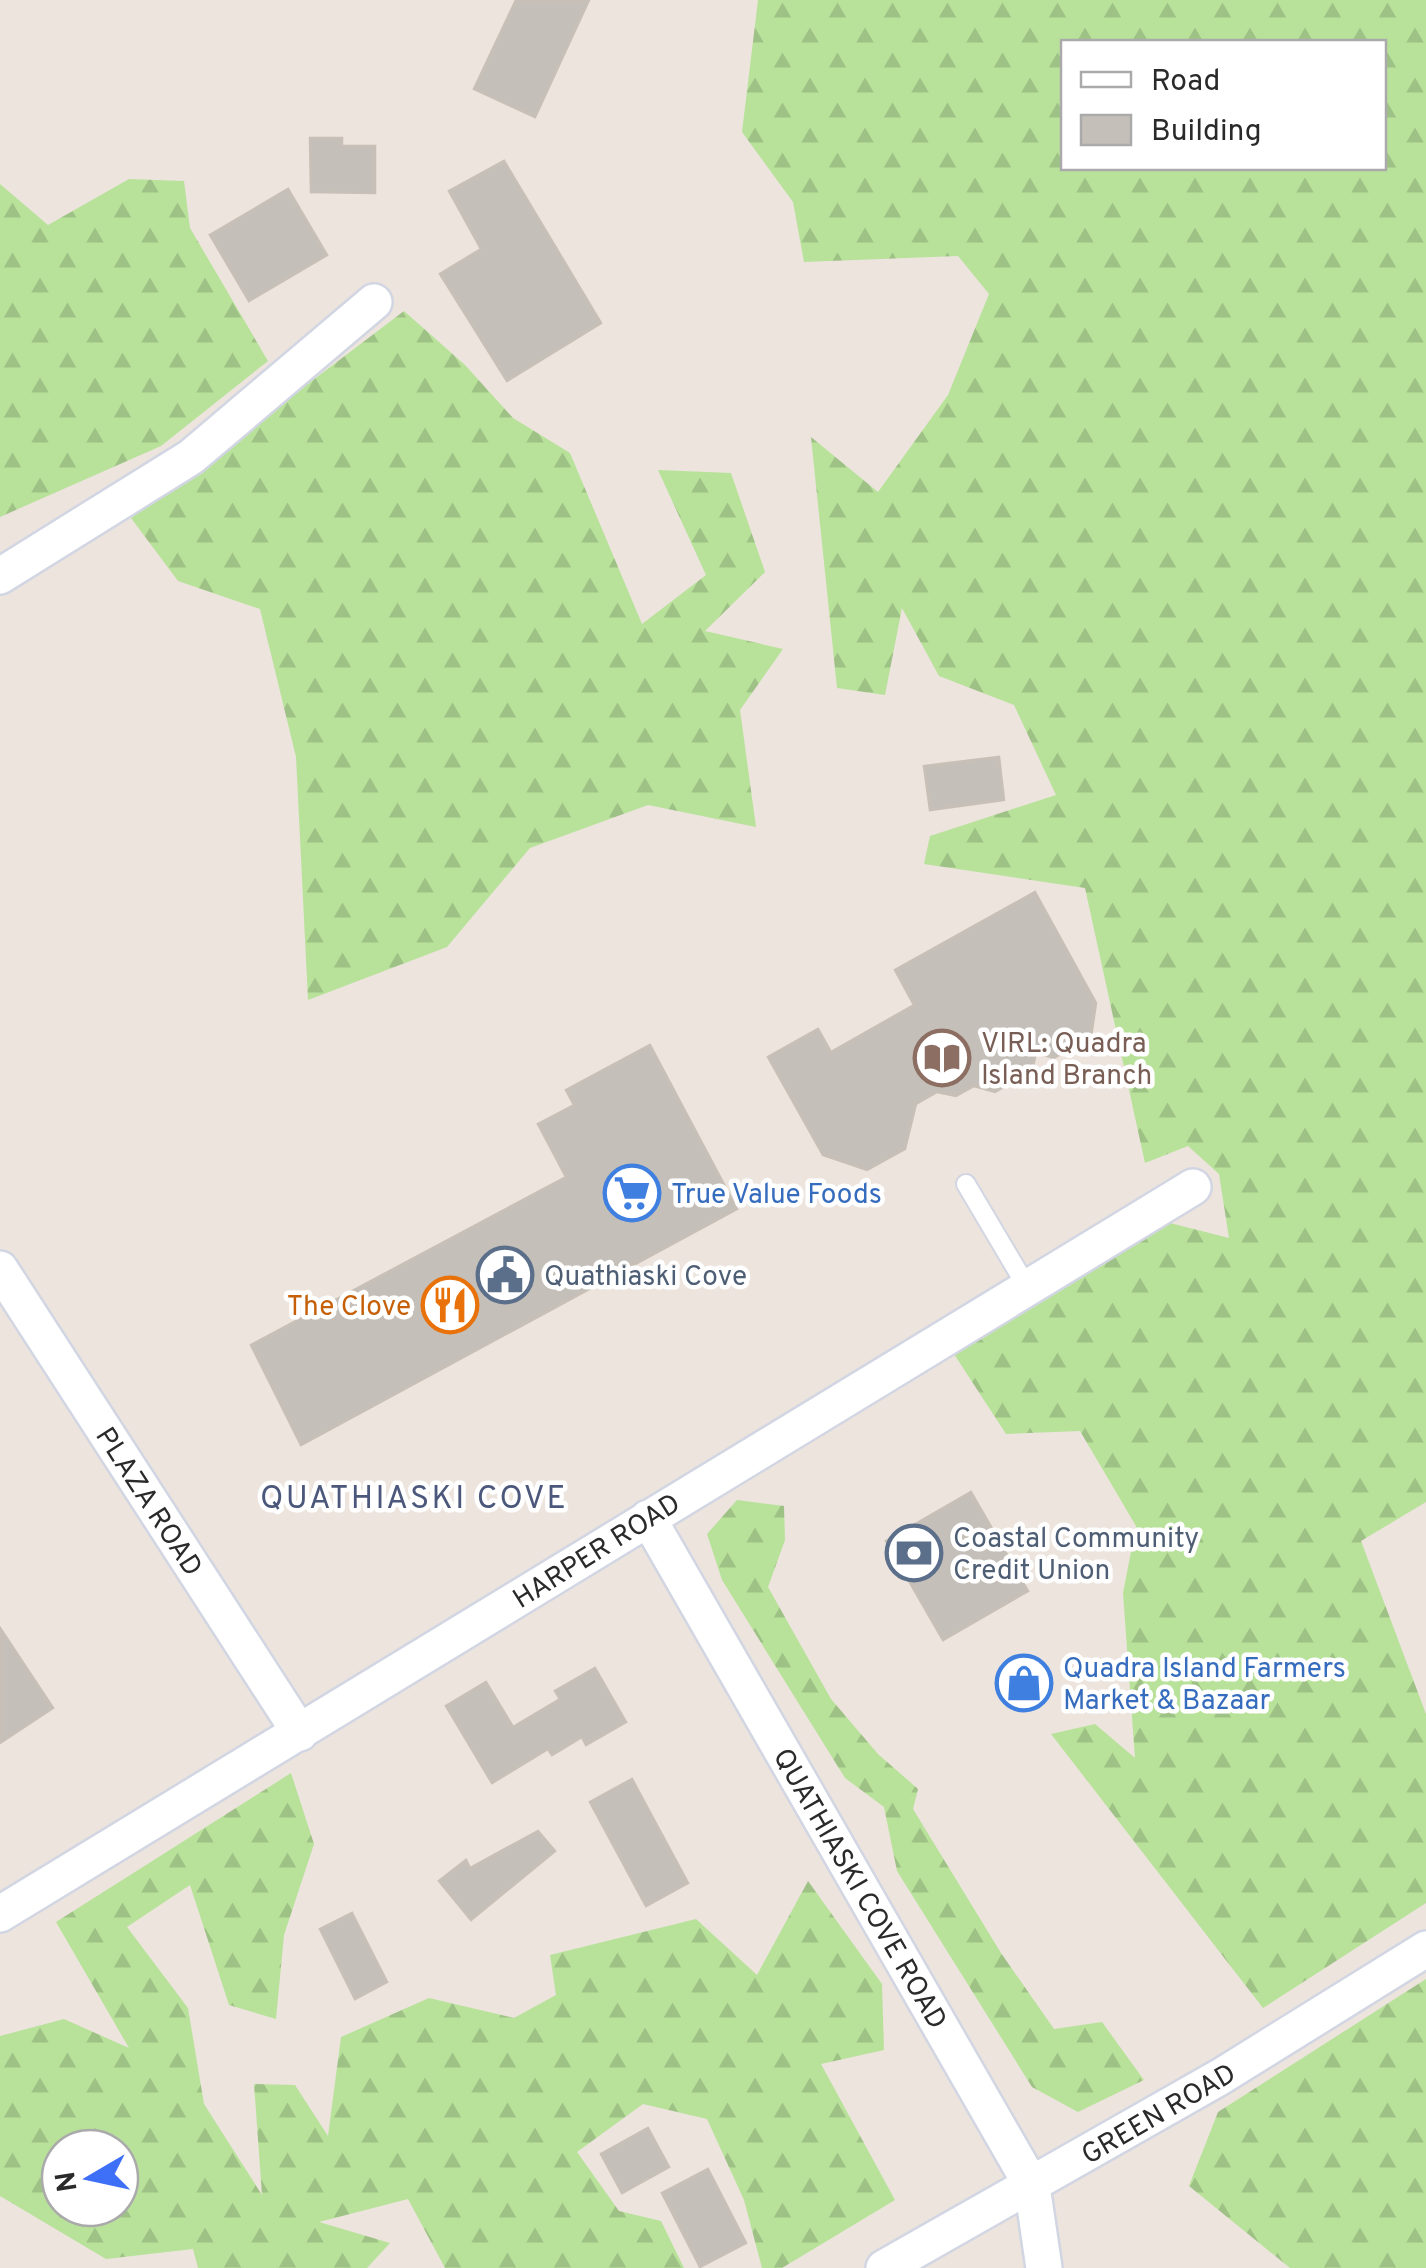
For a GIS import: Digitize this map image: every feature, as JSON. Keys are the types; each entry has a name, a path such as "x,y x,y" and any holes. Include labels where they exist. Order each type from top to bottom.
{"street":[{"path":"0,576 191,457 374,302"},
{"name":"HARPER ROAD","path":"0,1914 1192,1187"},
{"name":"PLAZA ROAD","path":"0,1269 300,1733"},
{"name":"QUATHIASKI COVE ROAD","path":"648,1518 1032,2186 1044,2268"},
{"name":"GREEN ROAD","path":"884,2268 1220,2077 1426,1948"}],"lane":[{"path":"966,1184 1027,1288"}],"green space":[{"path":"758,0 1426,0 1426,1502 1361,1541 1426,1714 1426,1903 1263,2008 1051,1734 1095,1724 1135,1758 1123,1593 1136,1526 1080,1431 1006,1434 954,1354 1170,1223 1229,1238 1219,1174 1188,1146 1145,1163 1085,888 924,864 930,836 1056,795 1014,705 939,676 902,608 885,695 837,688 811,437 878,492 948,395 989,294 958,256 804,262 793,202 742,132"},
{"path":"129,179 184,181 190,228 268,361 161,446 0,517 0,184 48,225"},
{"path":"404,311 465,365 513,418 570,453 642,624 706,575 658,470 731,473 765,572 705,631 783,649 740,710 756,827 648,805 530,848 447,947 308,1000 296,757 260,609 178,581 131,518"},
{"path":"737,1500 784,1506 785,1540 768,1587 831,1699 878,1754 918,1789 913,1809 1001,1953 1054,2029 1102,2022 1144,2080 1078,2112 1032,2087 897,1871 884,1807 845,1778 722,1580 707,1534"},
{"path":"291,1773 314,1844 284,1935 276,2019 229,2005 190,1885 127,1927 188,2008 204,2104 262,2195 254,2084 295,2085 328,2136 341,2037 429,1998 514,2018 556,1995 550,1955 696,1919 757,1975 808,1881 882,1984 884,2050 821,2064 895,2200 782,2268 762,2268 744,2200 707,2119 643,2104 577,2152 619,2211 661,2221 684,2268 445,2268 408,2199 319,2222 390,2243 367,2268 198,2268 193,2249 106,2259 54,2228 140,2228 140,2128 40,2128 40,2220 0,2196 0,2036 64,2019 129,2048 56,1922"},
{"path":"1426,1979 1426,2268 1290,2268 1189,2186 1218,2112"}],"building":[{"path":"516,0 589,0 535,117 474,89"},
{"path":"310,138 342,138 342,146 375,146 375,193 311,192"},
{"path":"504,161 601,323 507,381 440,274 481,249 449,191"},
{"path":"288,189 327,255 249,301 210,235"},
{"path":"999,757 1004,800 930,810 924,766"},
{"path":"1035,892 1096,1003 1091,1037 1054,1058 1036,1053 1032,1071 995,1092 974,1086 956,1096 937,1092 916,1104 905,1149 867,1170 823,1155 768,1057 818,1029 831,1052 914,1005 895,970"},
{"path":"650,1045 737,1209 301,1445 251,1345 566,1177 538,1124 574,1105 566,1090"},
{"path":"971,1492 1028,1591 943,1640 886,1541"},
{"path":"0,1628 53,1708 0,1743"},
{"path":"595,1668 626,1722 586,1745 582,1737 552,1755 548,1749 492,1783 446,1706 486,1682 513,1727 560,1699 555,1691"},
{"path":"632,1779 688,1883 646,1906 590,1802"},
{"path":"538,1831 555,1851 471,1920 439,1881 466,1860 470,1868"},
{"path":"352,1913 387,1982 355,1999 320,1929"},
{"path":"648,2128 669,2167 622,2193 601,2154"},
{"path":"708,2169 746,2243 700,2267 662,2193"}],"place":[{"name":"VIRL: Quadra Island Branch","path":"942,1058"},
{"name":"True Value Foods","path":"632,1193"},
{"name":"Quathiaski Cove","path":"505,1275"},
{"name":"The Clove","path":"450,1305"},
{"name":"Coastal Community Credit Union","path":"914,1553"},
{"name":"Quadra Island Farmers Market & Bazaar","path":"1024,1683"}],"district":[{"name":"QUATHIASKI COVE","path":"414,1497"}]}
